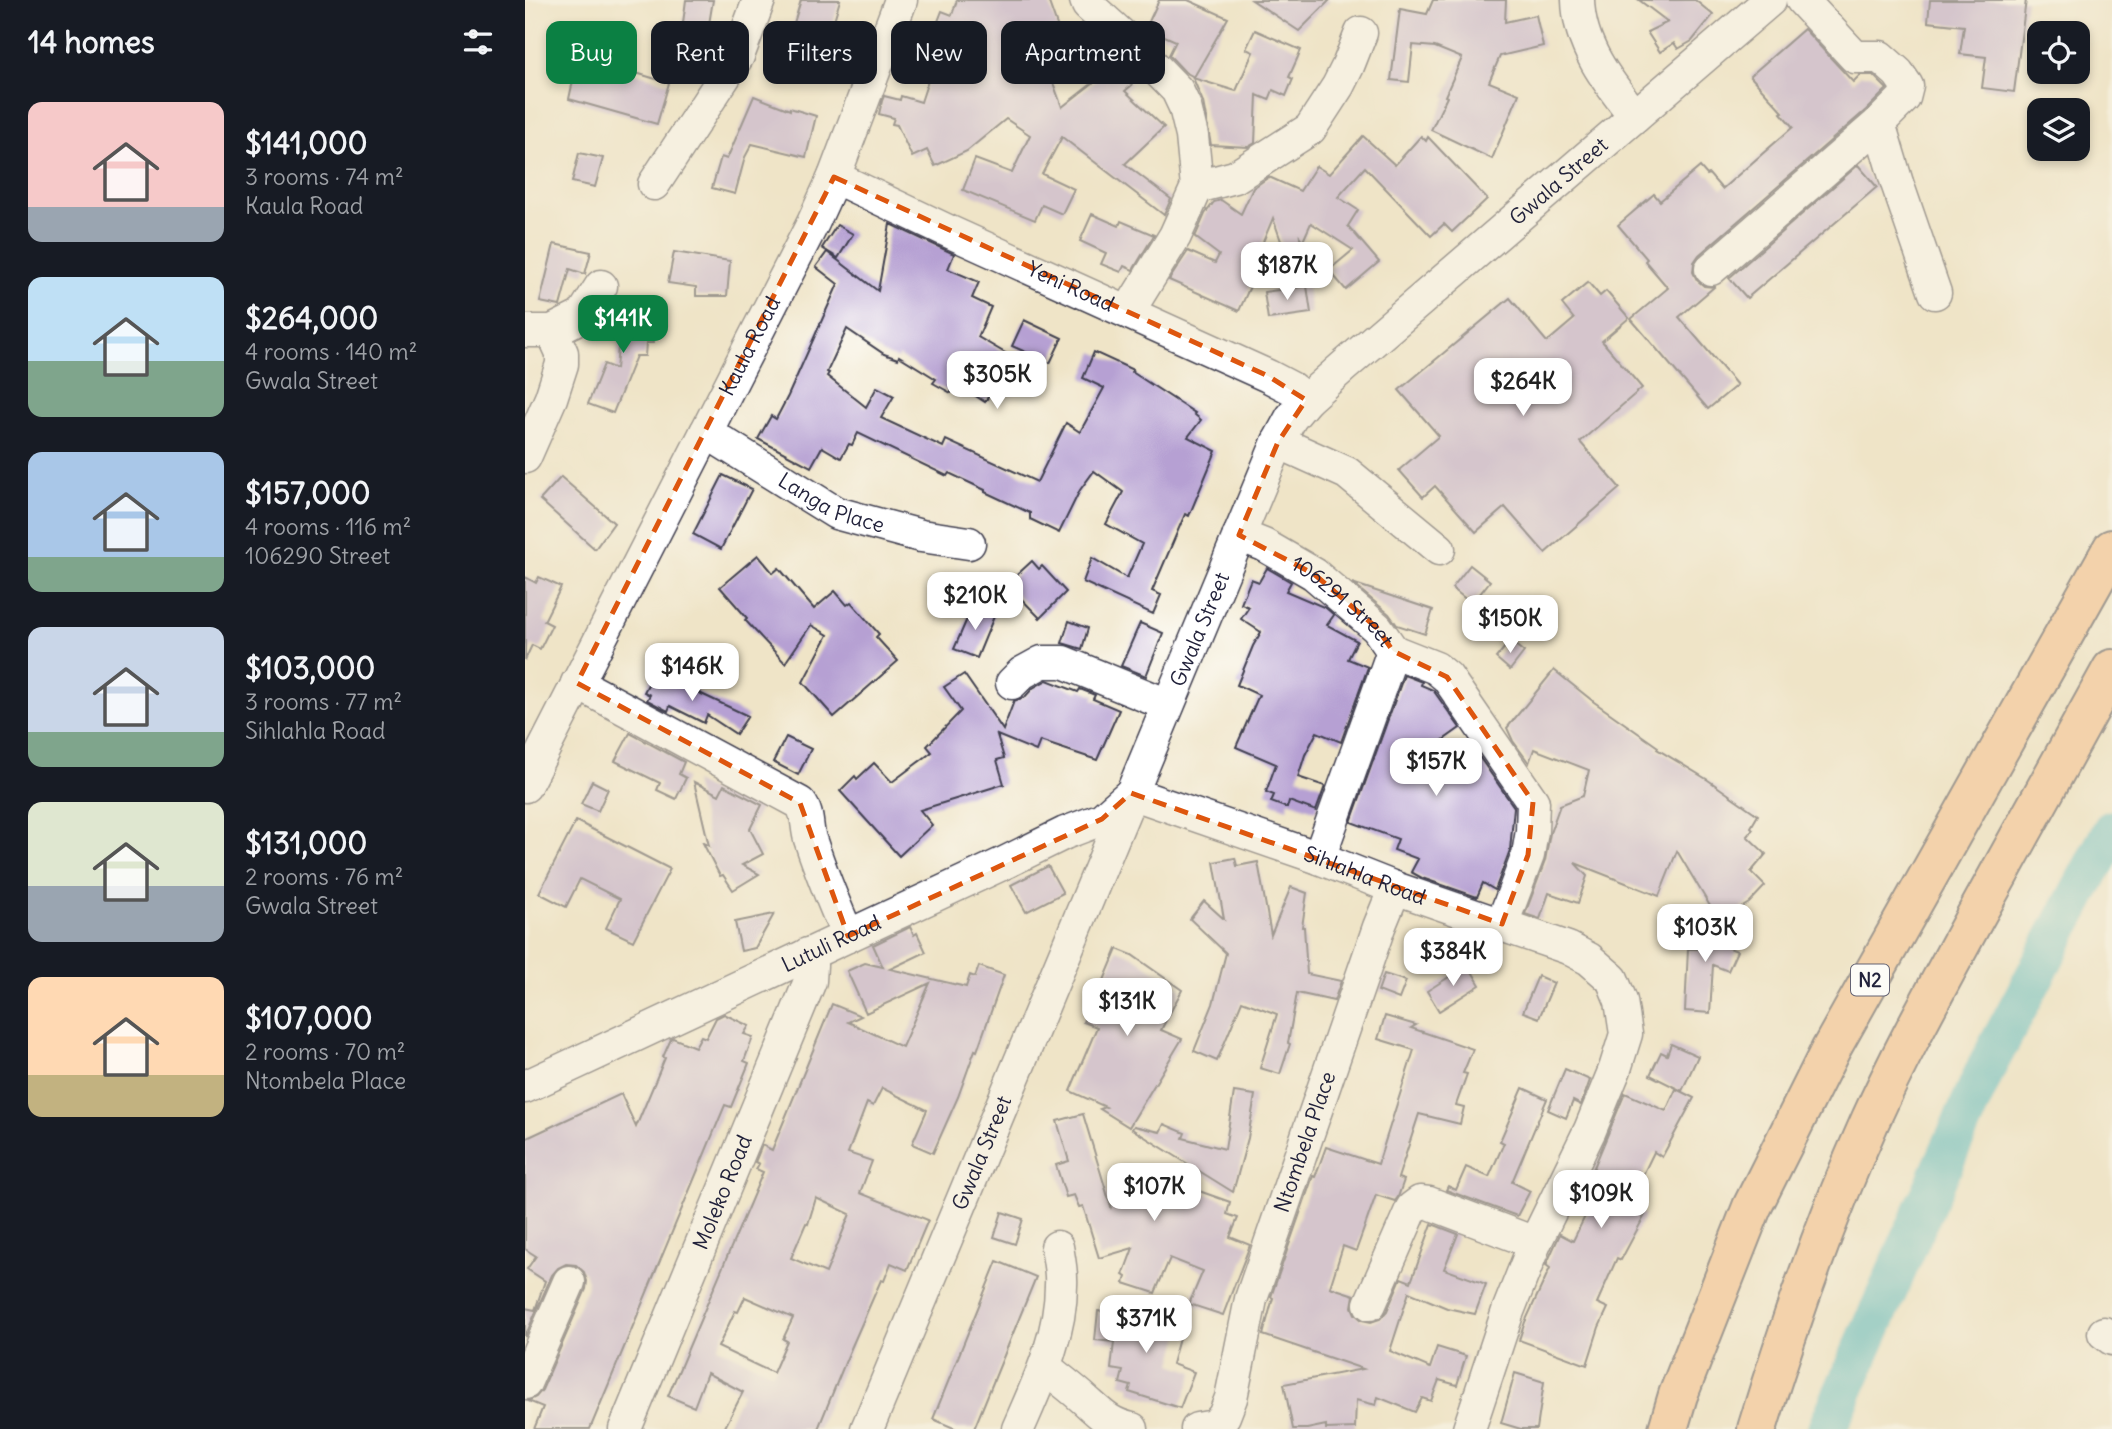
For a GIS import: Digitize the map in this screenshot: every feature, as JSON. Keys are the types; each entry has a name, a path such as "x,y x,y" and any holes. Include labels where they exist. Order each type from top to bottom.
{"highway":[{"name":"N2","path":"1668,1429 1678,1395 1752,1207 1831,1049 2112,549"},
{"path":"1757,1429 1808,1274 1874,1111 1912,1034 2112,669"}],"street":[{"path":"654,184 738,56 759,0"},
{"name":"Kaula Road","path":"525,786 813,223 834,177 901,0"},
{"path":"1086,0 1088,5 1177,90 1185,107 1192,136 1197,187 1175,236 1128,312"},
{"path":"1578,0 1590,50 1602,73 1635,116"},
{"name":"Gwala Street","path":"867,1429 1278,442 1291,418 1306,400 1770,0"},
{"path":"1711,269 1879,123 1904,98 1907,86 1898,73 1880,57 1855,57 1802,0"},
{"path":"1197,187 1235,177 1310,129 1338,86 1361,33"},
{"path":"1879,123 1935,293"},
{"name":"Yeni Road","path":"834,177 1268,376 1291,388 1306,400"},
{"path":"525,457 551,398 562,364 562,353 538,331 582,316 601,286"},
{"name":"Langa Place","path":"706,432 836,513 921,536 969,543"},
{"path":"1278,442 1347,473 1439,549"},
{"name":"106291 Street","path":"1239,535 1264,545 1314,574 1377,628 1393,651 1319,858"},
{"path":"1393,651 1436,668 1447,677 1533,802 1528,855 1502,924"},
{"path":"1012,683 1022,673 1042,662 1063,662 1168,705"},
{"path":"577,683 800,803 806,811 808,834 817,860 848,936"},
{"name":"Sihlahla Road","path":"1131,793 1568,948 1588,959 1612,979 1621,1001 1626,1034 1615,1069 1590,1130 1535,1243 1508,1311 1469,1429"},
{"name":"Lutuli Road","path":"525,1087 1065,833 1102,819 1131,793"},
{"name":"Ntombela Place","path":"1231,1398 1251,1299 1395,888"},
{"name":"Moleko Road","path":"628,1427 810,981 808,954"},
{"path":"1370,1304 1412,1208 1420,1202 1535,1243"},
{"path":"1018,1429 1045,1367 1060,1312 1062,1282 1057,1247"},
{"path":"525,1383 569,1282"},
{"path":"1045,1367 1103,1418 1132,1429"},
{"path":"1197,1429 1215,1426 1224,1416 1231,1398"},
{"path":"1231,1398 1247,1429"}],"highlighted area":[{"path":"834,177 1268,376 1306,400 1278,442 1239,535 1314,574 1377,628 1393,651 1447,677 1533,802 1528,855 1502,924 1131,793 1102,819 848,936 800,803 577,683"}],"building":[{"path":"686,0 713,0 710,21 683,21"},
{"path":"801,0 840,0 834,21 795,21"},
{"path":"957,0 1048,0 1055,21 1001,21 1001,84 1054,84 1062,107 1092,84 1131,84 1125,91 1164,127 1125,164 1171,199 1164,215 1062,137 1042,174 1074,189 1062,214 1042,205 1035,220 963,190 975,159 1012,173 1030,135 1006,119 967,151 935,166 927,150 912,157 897,125 892,124 894,118 879,114 884,96 900,100 901,96 921,102 927,84 987,84 987,21 938,21 942,11 952,15"},
{"path":"1159,0 1188,0 1228,18 1194,77 1185,72 1169,55 1176,41 1165,36 1165,21 1149,21"},
{"path":"1252,0 1330,0 1299,31"},
{"path":"1433,0 1506,0 1505,22 1536,15 1543,46 1500,56 1489,82 1519,94 1492,159 1431,130 1462,58 1435,47 1413,45 1409,82 1391,80 1400,9 1427,14"},
{"path":"1639,0 1695,0 1713,15 1692,41 1678,49 1674,43 1660,52 1647,32 1668,22"},
{"path":"1930,0 2026,0 2014,92 1982,88 1986,57 1960,54 1964,26 1928,22"},
{"path":"1804,29 1853,82 1860,75 1873,75 1887,89 1694,262 1693,272 1697,280 1704,286 1714,287 1679,317 1737,385 1708,409 1631,319 1668,288 1618,225 1654,194 1660,201 1700,167 1722,189 1793,127 1750,76"},
{"path":"1255,30 1301,50 1289,77 1293,79 1286,96 1273,90 1269,100 1257,95 1255,143 1248,147 1211,145 1203,102 1193,78 1236,91 1253,52 1246,49"},
{"path":"637,73 651,78 651,84 669,84 657,124 569,99 572,84 637,84"},
{"path":"754,96 790,110 816,116 806,157 752,144 745,157 735,194 712,188 721,157 727,159"},
{"path":"1363,136 1395,165 1421,136 1426,141 1428,137 1487,199 1452,232 1444,224 1431,236 1365,167 1338,197 1358,210 1348,226 1379,262 1346,290 1329,270 1353,250 1311,223 1303,241 1300,237 1301,245 1290,267 1273,218 1247,280 1252,282 1239,311 1169,280 1188,251 1215,263 1219,255 1195,237 1205,214 1214,202 1221,200 1241,214 1253,188 1269,177 1300,191 1316,166 1329,174"},
{"path":"579,153 603,158 595,187 572,182"},
{"path":"1858,165 1877,187 1747,298 1729,278"},
{"path":"1092,214 1119,226 1121,221 1154,235 1133,270 1124,266 1121,272 1101,264 1106,253 1080,241"},
{"path":"890,224 954,254 948,269 979,282 972,298 991,307 978,337 1012,357 985,402 965,389 963,393 954,388 951,393 933,383 936,379 899,356 898,359 884,354 847,329 827,376 866,407 877,387 894,396 881,418 943,447 946,440 1037,482 1066,423 1080,432 1104,388 1083,378 1094,352 1133,370 1132,372 1195,413 1201,420 1188,437 1216,451 1189,516 1185,514 1152,591 1161,595 1153,614 1083,582 1092,558 1127,578 1142,544 1106,524 1123,492 1094,471 1080,490 1059,533 1030,519 1030,513 985,490 949,473 947,476 858,433 841,458 822,447 811,467 758,439 771,416 776,419 788,396 838,284 816,267 827,252 878,291"},
{"path":"837,225 853,234 838,258 822,248"},
{"path":"554,244 591,252 585,274 570,269 560,306 540,302"},
{"path":"674,252 730,261 727,296 696,296 696,287 668,283"},
{"path":"1588,282 1600,296 1606,291 1629,318 1602,341 1642,388 1580,442 1620,488 1545,553 1505,507 1476,532 1435,486 1423,497 1399,470 1439,436 1399,390 1510,298 1547,342 1574,319 1562,304"},
{"path":"1307,286 1311,313 1268,319 1264,292"},
{"path":"644,299 653,343 646,343 645,356 636,356 613,413 588,404 604,364 616,369 622,304"},
{"path":"1024,320 1062,338 1050,363 1012,346"},
{"path":"723,475 752,489 721,549 693,534"},
{"path":"561,477 614,523 595,549 540,500"},
{"path":"758,555 773,573 779,568 814,609 835,591 847,605 851,602 879,634 876,637 898,661 834,717 803,682 828,635 811,625 785,663 745,620 747,618 720,587"},
{"path":"1032,561 1039,569 1042,566 1066,592 1040,618 1007,584"},
{"path":"1470,565 1490,581 1472,604 1452,588"},
{"path":"1267,568 1291,582 1286,591 1326,608 1334,615 1327,625 1357,641 1348,659 1368,667 1341,742 1317,732 1305,755 1298,777 1325,786 1316,811 1289,801 1287,808 1271,802 1274,795 1266,792 1276,764 1236,747 1259,695 1237,685 1261,632 1241,619 1249,607 1241,604 1251,579 1259,582"},
{"path":"525,577 536,583 539,577 561,587 544,621 552,625 540,649 532,645 525,660"},
{"path":"1352,583 1433,610 1425,634 1397,625 1389,614"},
{"path":"973,605 995,614 977,658 954,649"},
{"path":"1069,621 1088,628 1082,649 1062,643"},
{"path":"1140,623 1163,633 1146,676 1121,666"},
{"path":"1510,641 1524,652 1510,670 1496,658"},
{"path":"1554,670 1658,747 1657,749 1758,815 1747,836 1766,854 1751,872 1765,886 1749,903 1719,921 1677,851 1659,896 1575,863 1587,876 1578,903 1549,893 1540,919 1525,914 1545,861 1550,833 1560,805 1583,796 1589,770 1534,749 1529,763 1507,728"},
{"path":"655,671 748,716 736,734 707,715 704,723 670,706 668,711 647,700 650,695 644,692"},
{"path":"964,674 1003,730 1014,701 1025,697 1033,688 1047,680 1078,692 1080,689 1095,695 1093,699 1119,710 1097,760 1040,741 1036,751 997,735 1004,758 997,760 1004,784 920,810 932,825 899,856 840,791 874,763 892,782 932,752 927,746 961,711 944,687"},
{"path":"1404,675 1433,690 1460,728 1425,753 1480,758 1514,807 1510,850 1495,890 1483,883 1477,897 1411,872 1418,859 1394,850 1398,839 1351,822"},
{"path":"630,733 684,762 679,774 686,778 676,799 657,790 660,783 615,761"},
{"path":"786,737 811,749 798,775 773,762"},
{"path":"592,781 608,789 598,811 581,804"},
{"path":"694,782 719,795 724,785 762,805 750,829 763,854 742,865 759,874 733,890 723,875 720,876 703,843 709,846"},
{"path":"576,821 670,869 633,941 606,928 620,899 580,879 566,907 539,893"},
{"path":"1235,858 1237,866 1258,862 1271,935 1291,887 1307,893 1302,927 1307,974 1341,981 1334,1001 1297,993 1288,1043 1290,1044 1280,1074 1260,1068 1277,1014 1242,1001 1217,1061 1194,1051 1213,1004 1226,953 1190,919 1204,901 1224,919 1214,862"},
{"path":"1048,866 1063,893 1026,912 1011,885"},
{"path":"1705,911 1724,946 1737,951 1728,971 1713,965 1710,1013 1685,1011 1688,949 1703,949 1688,920"},
{"path":"774,914 755,948 741,951 735,922"},
{"path":"910,927 914,935 917,933 926,952 890,969 966,987 970,975 975,977 979,966 1004,975 977,1051 975,1050 933,1153 912,1144 927,1110 882,1088 873,1106 867,1103 848,1153 872,1161 860,1193 928,1220 907,1270 891,1263 884,1281 881,1280 818,1429 724,1429 743,1392 707,1373 694,1407 668,1396 763,1172 756,1169 759,1164 755,1162 762,1145 772,1150 832,1004 861,1016 848,1022 902,1047 930,983 866,1013 847,971 865,963 883,967 873,945","holes":["816,1198 850,1214 826,1273 791,1258 806,1223 808,1224","745,1297 793,1318 783,1339 787,1341 773,1373 718,1347 735,1311 738,1312"]},
{"path":"1117,949 1132,955 1182,990 1161,1030 1182,1039 1129,1127 1100,1109 1106,1107 1070,1091 1097,1027 1083,1022"},
{"path":"1468,965 1480,985 1439,1011 1427,991"},
{"path":"1384,974 1406,981 1399,999 1378,991"},
{"path":"1538,976 1554,983 1539,1018 1523,1012"},
{"path":"724,1014 749,1026 744,1034 753,1037 744,1061 749,1063 731,1107 725,1105 590,1429 534,1429 543,1407 528,1401 542,1390 586,1289 587,1281 584,1272 576,1265 566,1264 558,1268 552,1275 525,1337 525,1308 535,1310 545,1281 527,1269 536,1256 525,1249 525,1139 621,1094 636,1127 671,1039 695,1047 701,1036 706,1038 716,1018"},
{"path":"1385,1016 1416,1025 1411,1028 1473,1049 1463,1073 1467,1074 1456,1105 1464,1107 1460,1124 1419,1114 1398,1178 1404,1180 1398,1197 1395,1201 1376,1195 1356,1251 1343,1246 1330,1287 1354,1295 1352,1307 1362,1320 1371,1322 1380,1319 1387,1311 1401,1278 1411,1282 1432,1224 1458,1234 1444,1269 1486,1284 1475,1314 1447,1308 1409,1292 1390,1351 1430,1368 1437,1347 1466,1356 1457,1385 1439,1380 1431,1401 1422,1398 1415,1412 1378,1397 1376,1405 1356,1400 1355,1428 1326,1429 1326,1425 1293,1429 1284,1384 1363,1369 1263,1335 1274,1288 1313,1176 1315,1177 1326,1147 1378,1164 1414,1050 1378,1039"},
{"path":"1671,1044 1698,1056 1682,1091 1650,1075 1661,1052 1667,1055"},
{"path":"1565,1069 1590,1080 1581,1105 1573,1101 1566,1118 1548,1110"},
{"path":"1523,1088 1547,1099 1512,1182 1530,1191 1517,1216 1446,1190 1448,1186 1456,1190 1466,1167 1489,1177 1504,1143 1500,1141"},
{"path":"1676,1089 1694,1098 1662,1157 1654,1152 1635,1191 1645,1196 1638,1211 1645,1215 1621,1260 1617,1258 1597,1303 1608,1308 1587,1365 1519,1340 1550,1268 1546,1265 1560,1234 1573,1241 1591,1204 1583,1200 1593,1178 1590,1177 1625,1093 1666,1111"},
{"path":"1234,1092 1255,1095 1248,1138 1233,1192 1132,1129 1134,1126 1160,1132 1164,1124 1185,1133 1183,1138 1225,1149"},
{"path":"1083,1114 1111,1207 1126,1165 1230,1202 1227,1214 1238,1218 1230,1237 1250,1245 1223,1315 1189,1304 1203,1271 1170,1258 1155,1293 1124,1283 1126,1277 1123,1275 1133,1248 1099,1258 1083,1206 1079,1207 1074,1195 1066,1197 1056,1165 1069,1161 1057,1121"},
{"path":"1002,1212 1023,1219 1015,1244 994,1237"},
{"path":"997,1261 1036,1277 974,1429 956,1429 933,1419"},
{"path":"1098,1311 1172,1320 1183,1324 1172,1364 1194,1372 1180,1408 1129,1392 1131,1386 1120,1383 1123,1371 1111,1369 1114,1342 1095,1340"},
{"path":"1515,1373 1544,1382 1537,1429 1521,1429 1501,1423"}],"waterway":[{"path":"1827,1429 1985,1070 2112,830"}]}
